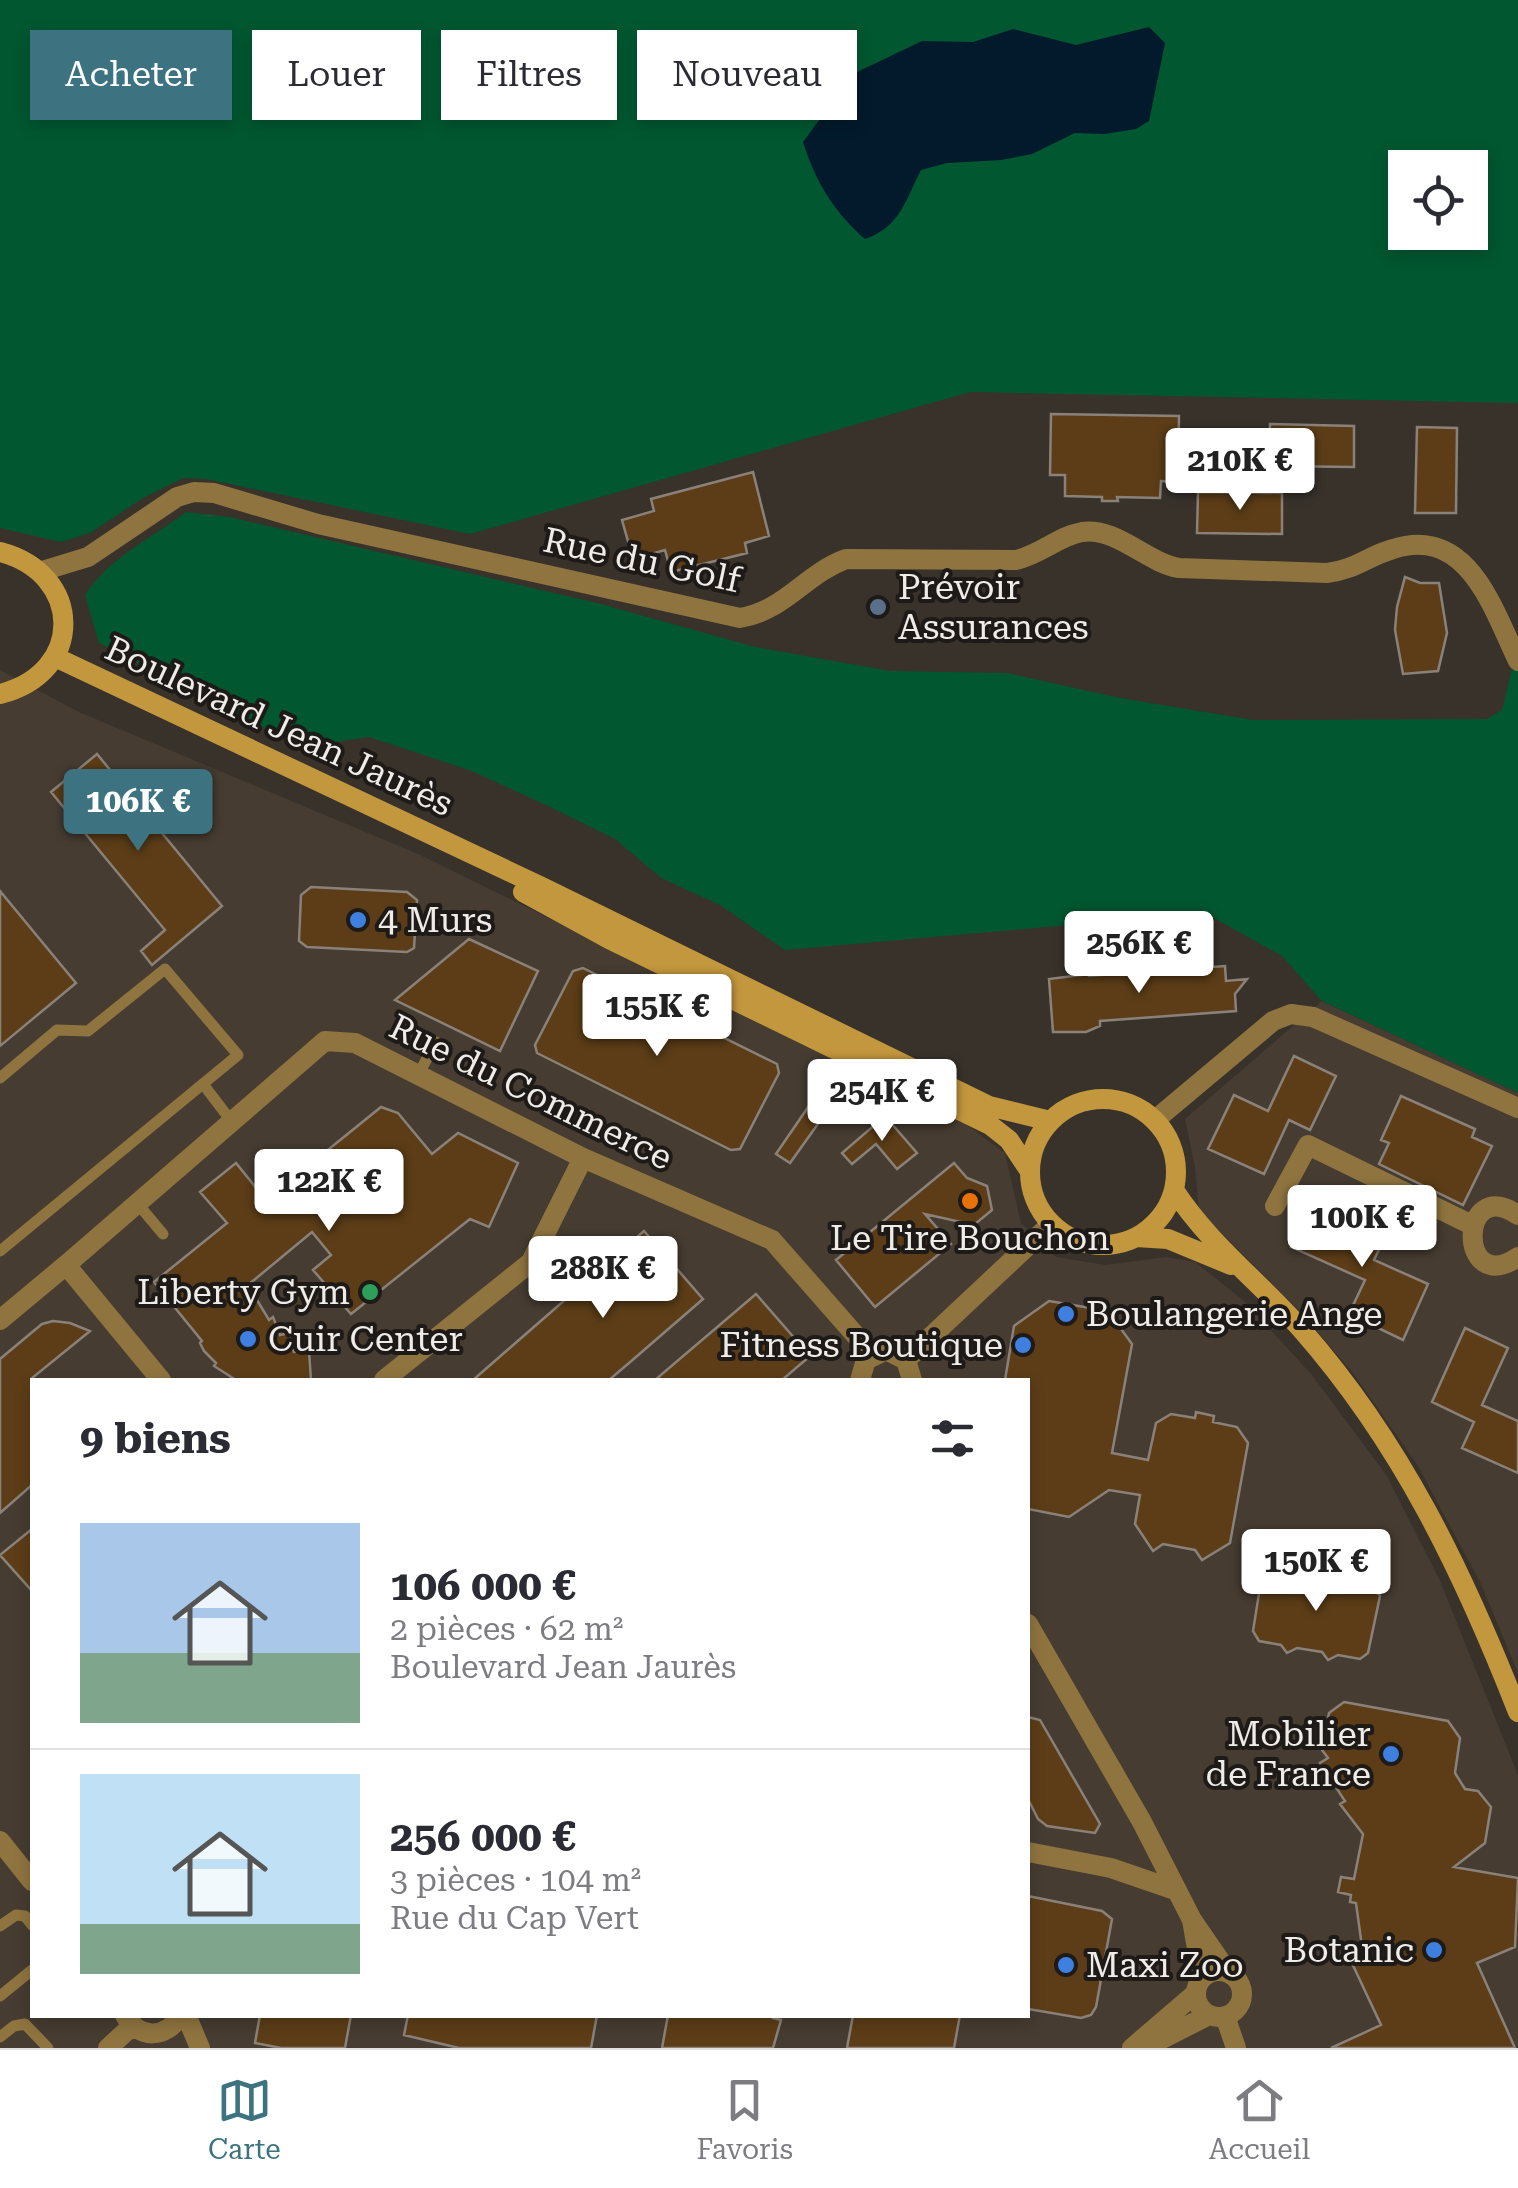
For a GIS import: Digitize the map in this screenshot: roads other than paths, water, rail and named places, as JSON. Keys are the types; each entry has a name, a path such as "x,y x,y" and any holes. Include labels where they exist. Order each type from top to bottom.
{"street":[{"name":"Rue du Golf","path":"42,571 88,558 177,497 194,492 214,493 318,524 740,618 777,606 821,571 846,560 1016,560 1034,556 1081,532 1095,532 1128,544 1165,566 1179,568 1346,570 1394,548 1421,543 1451,553 1476,573 1518,661"},
{"path":"0,552 22,558 42,571 56,590 63,612 62,635 55,657 40,676 20,689 0,694"},
{"name":"Boulevard Jean Jaurès","path":"55,657 474,855 989,1106 1050,1121"},
{"name":"Boulevard Jean Jaurès","path":"474,855 506,883 609,939 990,1125 1009,1140 1029,1170"},
{"path":"1154,1120 1273,1021 1291,1014 1314,1017 1518,1108"},
{"name":"Rue du Commerce","path":"0,1320 325,1041 355,1043 583,1158 772,1240 872,1354"},
{"path":"1114,1099 1136,1106 1154,1120 1174,1152 1176,1172 1166,1209 1153,1225 1136,1237 1114,1244 1092,1244 1070,1237 1051,1224 1039,1208 1029,1170 1039,1135 1050,1121 1068,1107 1090,1100 1114,1099"},
{"path":"1276,1206 1308,1145 1472,1225"},
{"path":"386,1378 531,1262 583,1158"},
{"path":"1174,1190 1190,1216 1302,1330 1375,1423 1411,1478 1455,1562 1518,1712"},
{"path":"1517,1194 1511,1211 1482,1212 1472,1225 1471,1244 1483,1260 1501,1264 1518,1257"},
{"path":"860,1378 861,1367 872,1354 894,1352 909,1370 1051,1224"},
{"path":"1136,1237 1168,1239 1242,1270"},
{"path":"66,1265 160,1378"},
{"path":"1030,1627 1142,1822 1192,1920 1227,1972 1240,1984 1242,1997 1236,2010 1131,2048"},
{"path":"0,1840 30,1878"},
{"path":"1030,1852 1111,1868 1175,1890"},
{"path":"1192,1920 1199,2006 1217,2016 1236,2048"},
{"path":"1131,2048 1214,1971 1227,1972"},
{"path":"108,2048 129,2020 160,2041 181,2018"},
{"path":"185,2018 200,2048"}],"lane":[{"path":"0,1078 57,1030 88,1031 165,969 238,1055 0,1251"},
{"path":"418,1075 436,1042"},
{"path":"203,1084 232,1122"},
{"path":"137,1204 163,1234"},
{"path":"0,1926 16,1915 25,1916 30,1922"},
{"path":"0,1996 30,1972"},
{"path":"0,1974 11,1987"},
{"path":"0,2037 14,2026 25,2024 48,2048"}],"water":[{"path":"1149,27 1165,43 1149,121 1136,129 1075,133 1032,154 947,163 921,170 894,220 865,239 835,207 820,183 803,142 819,120 857,120 857,72 922,41 973,42 1013,29 1076,45"}],"place":[{"name":"Prévoir Assurances","path":"878,607"},
{"name":"4 Murs","path":"358,920"},
{"name":"Le Tire Bouchon","path":"970,1201"},
{"name":"Liberty Gym","path":"370,1292"},
{"name":"Boulangerie Ange","path":"1066,1314"},
{"name":"Cuir Center","path":"248,1339"},
{"name":"Fitness Boutique","path":"1023,1345"},
{"name":"Mobilier de France","path":"1391,1754"},
{"name":"Botanic","path":"1434,1950"},
{"name":"Maxi Zoo","path":"1066,1965"}]}
